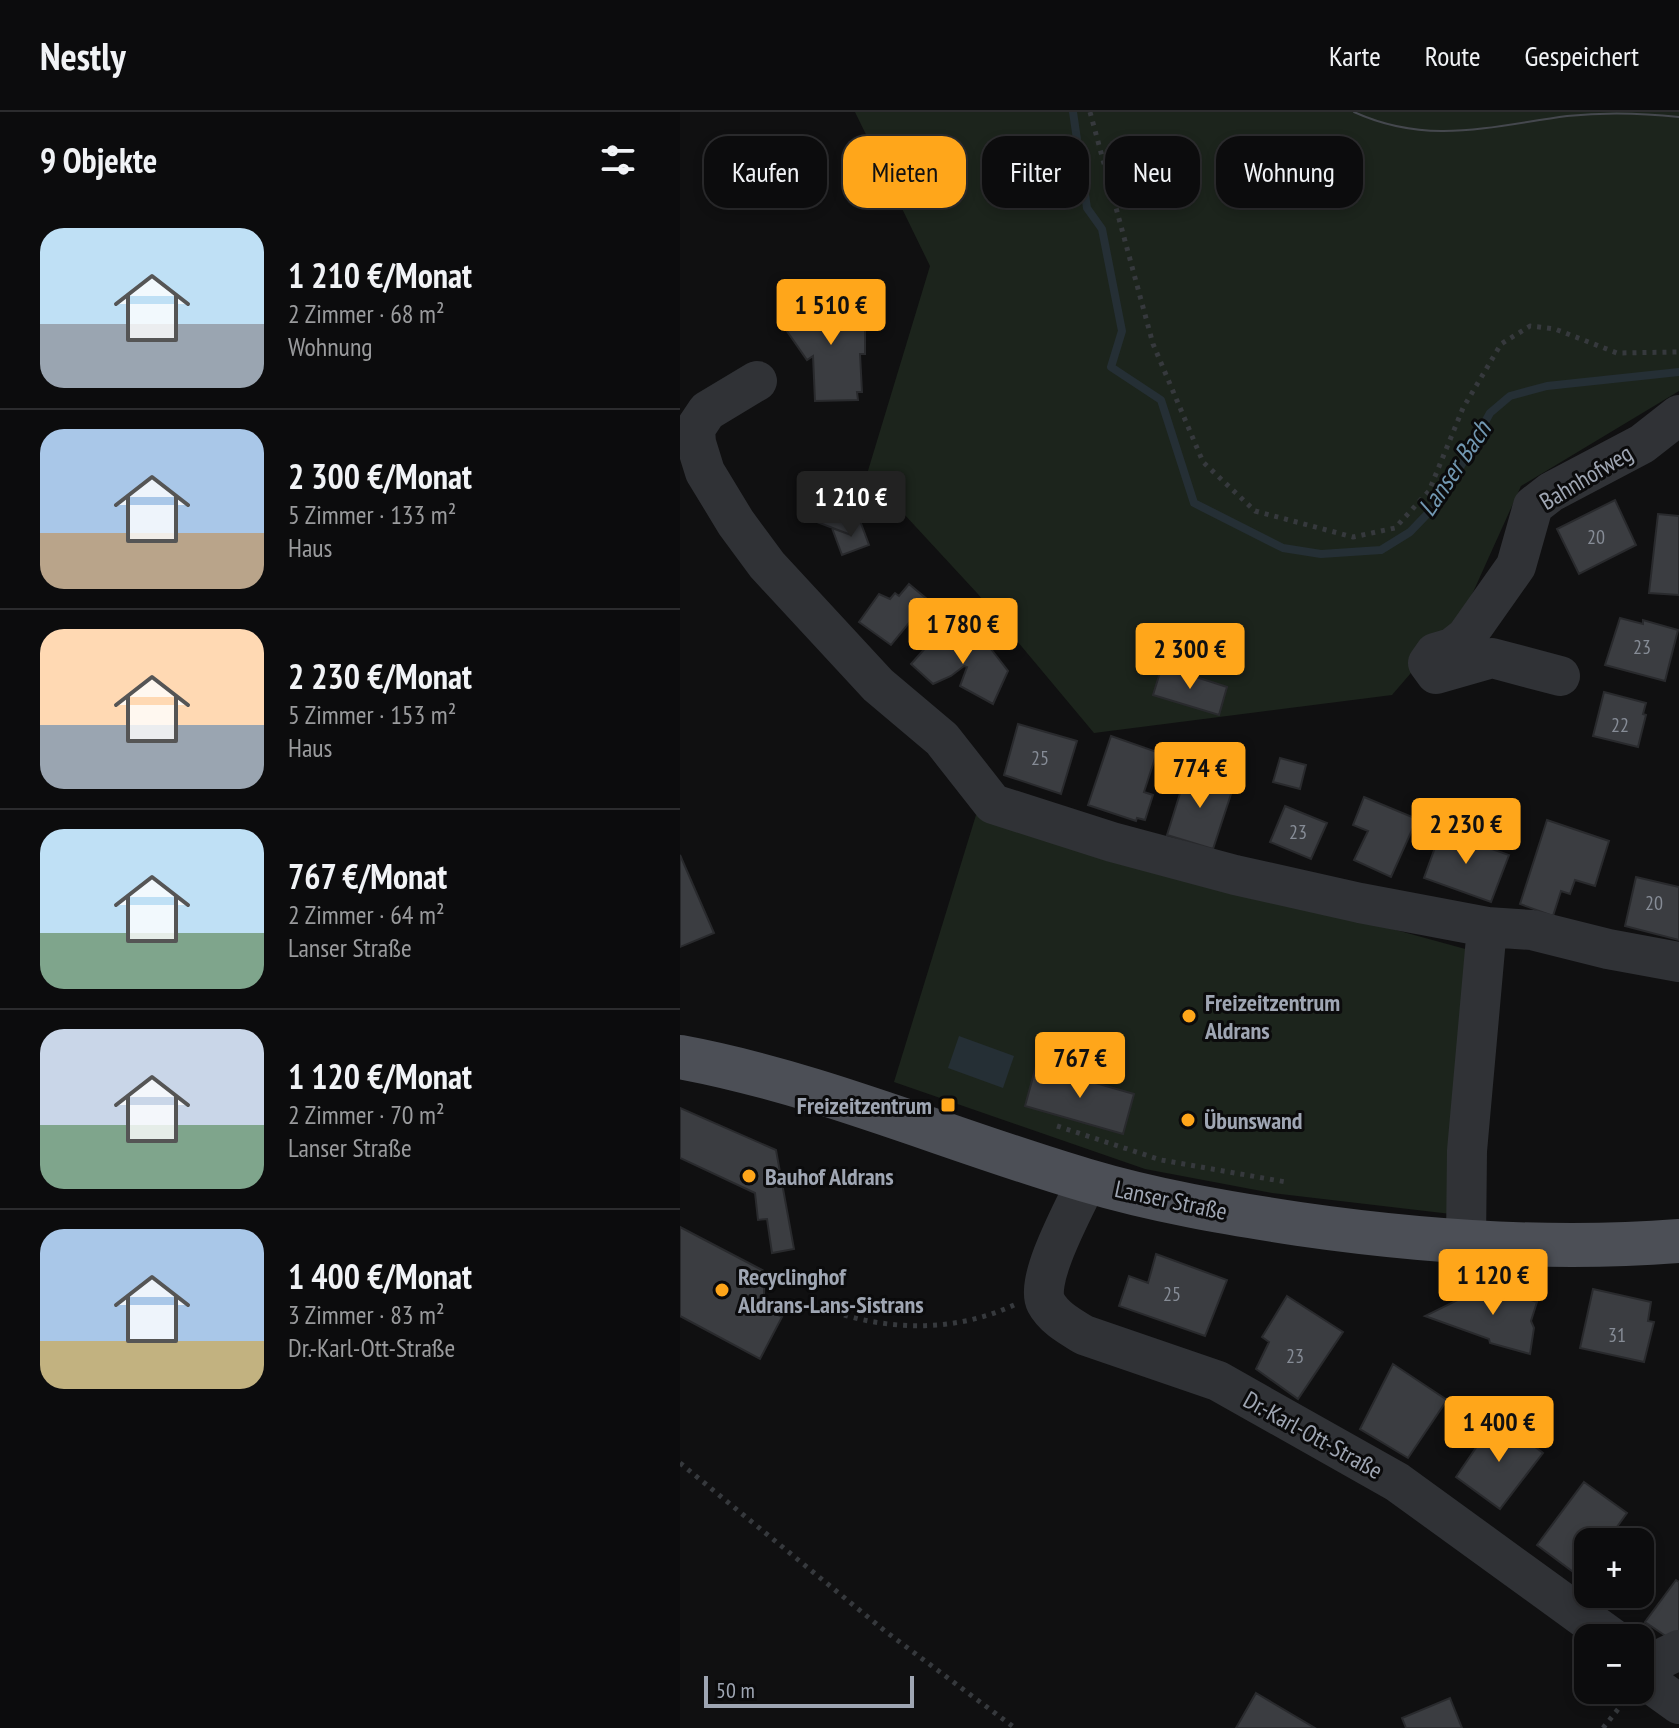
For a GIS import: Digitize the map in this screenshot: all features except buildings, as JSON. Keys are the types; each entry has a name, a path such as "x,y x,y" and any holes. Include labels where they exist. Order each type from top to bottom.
{"main road":[{"name":"Lanser Straße","path":"680,1057 775,1078 1087,1181 1234,1214 1357,1232 1466,1242 1554,1245 1679,1241"}],"street":[{"path":"757,381 707,411 699,420 695,429 696,443 705,472 736,523 794,597 878,685 942,739 993,804 1112,842 1235,875 1360,903 1487,927 1532,930 1679,962"},
{"name":"Bahnhofweg","path":"1560,676 1501,659 1481,659 1436,674 1428,663 1435,653 1452,648 1466,637 1516,566 1528,516 1540,499 1642,444 1679,415"},
{"path":"1466,1242 1468,1136 1487,927"},
{"path":"1043,1290 1050,1265 1087,1181"},
{"name":"Dr.-Karl-Ott-Straße","path":"1043,1290 1045,1302 1053,1312 1084,1335 1218,1381 1397,1482 1593,1624"},
{"path":"1654,1668 1679,1650"},
{"path":"1654,1691 1679,1704"}],"path":[{"path":"1090,112 1153,344 1203,462 1255,511 1353,537 1395,528 1429,491 1463,408 1501,344 1530,326 1555,329 1617,353 1679,352"},
{"path":"1057,1126 1161,1160 1286,1182"},
{"path":"825,1309 862,1322 943,1326 995,1313 1043,1290"},
{"path":"680,1463 873,1622 1015,1728"},
{"path":"1603,1728 1619,1704"}],"shaded area":[{"path":"855,112 1679,112 1679,391 1521,486 1465,610 1392,695 1094,733 977,593 867,474 930,266 902,208 966,208 966,136 867,136"},
{"name":"Freizeitzentrum Aldrans","path":"976,815 1469,950 1451,1214 1272,1193 1145,1169 894,1082"},
{"path":"959,1036 1014,1056 1003,1088 948,1068"}],"waterway":[{"name":"Lanser Bach","path":"1073,112 1087,208 1102,229 1122,331 1111,367 1161,400 1194,503 1283,548 1321,554 1381,550 1410,532 1434,507 1490,413 1510,396 1547,386 1679,372"}],"tram line":[{"path":"1354,112 1382,122 1434,131 1486,128 1595,114 1679,117"}],"place":[{"name":"Freizeitzentrum Aldrans","path":"1189,1016"},
{"name":"Freizeitzentrum","path":"948,1105"},
{"name":"Übunswand","path":"1188,1120"},
{"name":"Bauhof Aldrans","path":"749,1176"},
{"name":"Recyclinghof Aldrans-Lans-Sistrans","path":"722,1290"}]}
